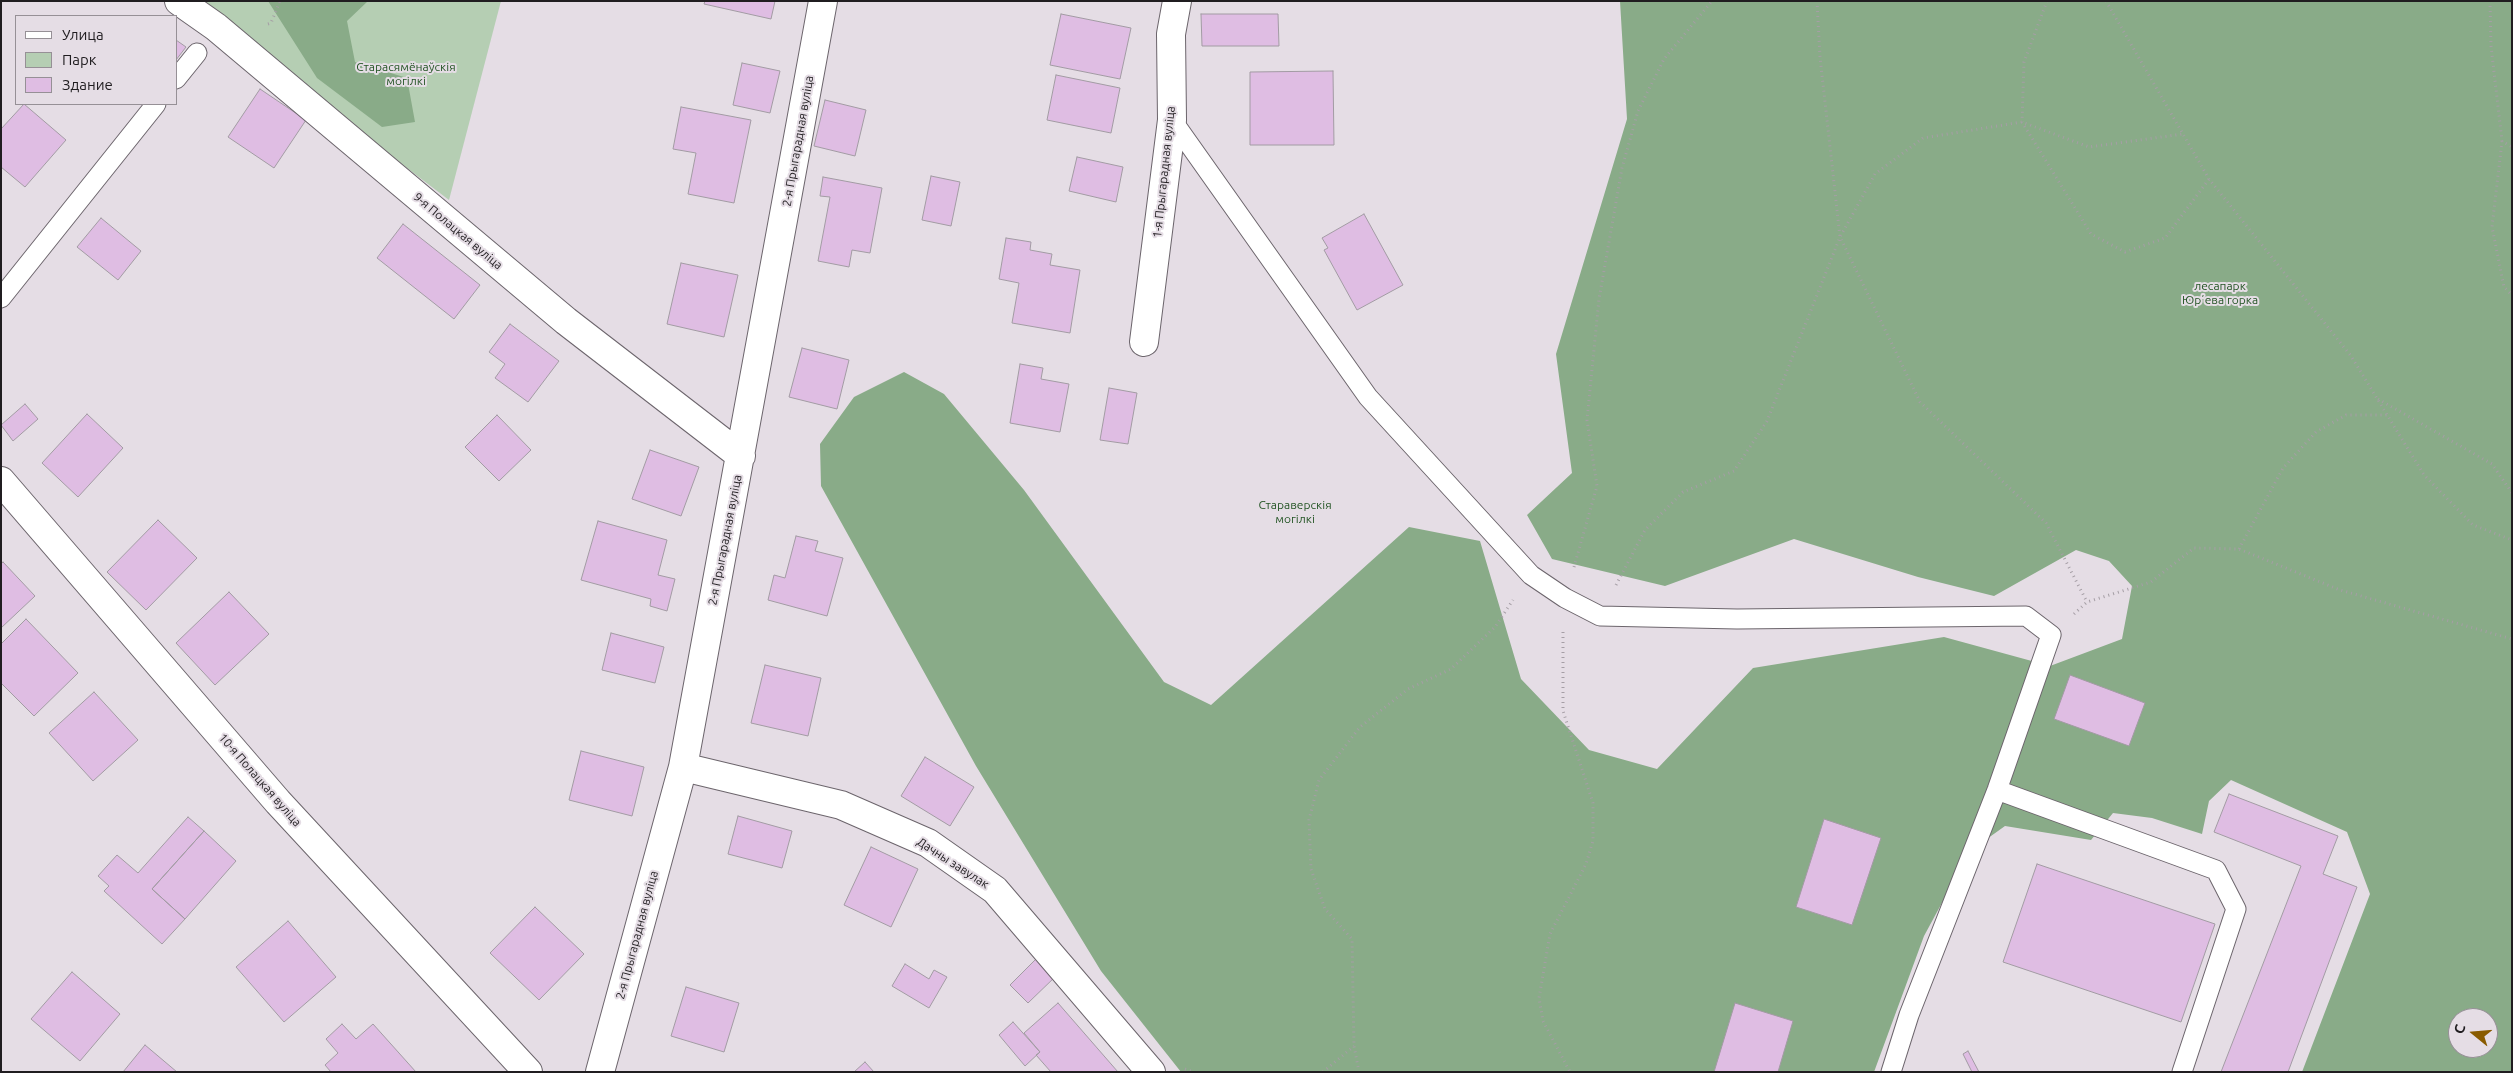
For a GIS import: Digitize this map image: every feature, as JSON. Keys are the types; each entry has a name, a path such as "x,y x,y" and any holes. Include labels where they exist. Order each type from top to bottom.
{"street":[{"name":"9-я Полацкая вуліца","path":"179,1 216,28 566,320 741,456"},
{"name":"2-я Прыгарадная вуліца","path":"600,1072 683,767 823,1"},
{"name":"1-я Прыгарадная вуліца","path":"1144,342 1172,120 1172,34 1177,1"},
{"name":"10-я Полацкая вуліца","path":"1,481 278,802 528,1072"},
{"name":"Дачны завулак","path":"683,767 841,805 928,843 995,890 1151,1072"}],"lane":[{"path":"178,77 197,53"},
{"path":"1,298 155,105"},
{"path":"1172,120 1368,396 1531,575 1565,598 1600,616 1737,618 2026,616 2051,635 1997,790 1909,1015 1891,1072"},
{"path":"1997,790 2216,870 2236,910 2182,1072"}],"path":[{"path":"1570,1072 1543,1022 1539,998 1550,934 1586,864 1593,841 1592,803 1563,711 1561,661 1565,598 1597,486 1587,420 1598,299 1622,168 1638,111 1664,59 1712,1"},
{"path":"1817,1 1820,57 1840,238 1920,402 2046,523 2087,602"},
{"path":"2042,1 2046,2 2024,62 2022,122 2091,234 2124,252 2165,238 2210,179"},
{"path":"2106,1 2210,179 2351,356 2424,475 2473,525 2512,540"},
{"path":"2490,1 2491,46 2502,141 2492,227 2504,287 2512,295"},
{"path":"1600,616 1645,530 1683,492 1734,471 1767,421 1840,238 1875,174 1923,138 2022,122 2089,147 2183,134"},
{"path":"2502,141 2512,147"},
{"path":"2377,399 2492,464 2512,493"},
{"path":"2239,549 2283,468 2316,432 2346,415 2387,415"},
{"path":"2051,635 2087,602 2151,582 2194,548 2239,549 2340,590 2512,639"},
{"path":"1359,1072 1354,1046 1354,960 1352,940 1325,908 1311,869 1309,820 1319,780 1360,727 1408,689 1451,669 1495,627 1531,575"},
{"path":"1322,1072 1354,1046"}],"green space":[{"name":"Старасямёнаўскія могілкі","path":"187,1 501,1 449,200"},
{"path":"268,1 368,1 347,21 355,62 407,78 415,122 382,127 317,78"},
{"name":"лесапарк Юрʼева горка","path":"1620,1 2512,1 2512,1072 2302,1072 2370,894 2347,832 2231,780 2209,801 2202,834 2152,818 2113,813 2091,840 2005,826 1970,851 1924,936 1874,1072 1181,1072 1101,971 976,766 821,486 820,444 854,397 904,372 944,394 1024,490 1164,682 1211,705 1409,527 1480,541 1521,679 1589,750 1657,769 1753,668 1944,637 2050,666 2122,639 2132,586 2109,561 2076,550 1994,596 1918,577 1794,539 1665,586 1552,559 1527,515 1572,473 1556,354 1627,119"}],"building":[{"path":"705,1 775,1 771,19 704,4"},
{"path":"1061,14 1131,28 1120,79 1050,65"},
{"path":"1201,14 1278,14 1279,46 1202,46"},
{"path":"178,41 186,47 178,57"},
{"path":"742,63 780,71 770,113 733,105"},
{"path":"1333,71 1334,145 1250,145 1250,72"},
{"path":"1056,75 1120,88 1111,133 1047,120"},
{"path":"260,89 306,120 274,168 228,137"},
{"path":"825,100 866,110 855,156 814,146"},
{"path":"25,105 66,140 25,187 1,167 1,129"},
{"path":"681,107 751,120 734,203 688,194 696,153 673,149"},
{"path":"1077,157 1123,167 1116,202 1069,191"},
{"path":"931,176 960,182 951,226 922,220"},
{"path":"823,177 882,188 870,253 852,250 849,267 818,261 830,197 820,196"},
{"path":"1364,214 1403,285 1357,310 1324,250 1328,248 1322,238"},
{"path":"101,218 141,251 118,280 77,247"},
{"path":"403,224 480,285 454,319 377,258"},
{"path":"1006,238 1031,242 1030,250 1052,254 1050,265 1080,270 1070,333 1012,323 1019,283 999,279"},
{"path":"681,263 738,275 724,337 667,324"},
{"path":"510,324 559,361 528,402 495,378 505,364 489,352"},
{"path":"802,348 849,360 837,409 789,397"},
{"path":"1020,364 1043,368 1041,379 1069,384 1060,432 1010,423"},
{"path":"1109,388 1137,393 1128,444 1100,440"},
{"path":"25,404 38,419 13,441 1,425"},
{"path":"87,414 123,448 78,497 42,463"},
{"path":"497,415 531,450 499,481 465,447"},
{"path":"650,450 699,467 681,516 632,499"},
{"path":"158,520 197,558 146,610 107,572"},
{"path":"598,521 667,540 658,575 675,579 667,611 650,606 651,599 581,580"},
{"path":"796,536 818,541 815,551 843,558 827,616 768,600 774,575 785,578"},
{"path":"3,562 35,596 1,628 1,564"},
{"path":"229,592 269,634 215,685 176,643"},
{"path":"26,619 78,673 34,716 1,683 1,644"},
{"path":"611,633 664,647 655,683 602,670"},
{"path":"765,665 821,678 808,736 751,723"},
{"path":"2070,675 2145,703 2129,746 2054,719"},
{"path":"94,692 138,740 93,781 49,733"},
{"path":"581,751 644,767 632,816 569,800"},
{"path":"925,757 974,787 950,826 901,796"},
{"path":"2229,794 2338,836 2323,874 2357,887 2288,1072 2221,1072 2301,866 2214,832"},
{"path":"738,816 792,831 782,868 728,854"},
{"path":"188,817 204,831 152,889 185,919 162,944 104,891 109,886 98,876 117,855 138,873"},
{"path":"1824,819 1881,838 1852,925 1796,907"},
{"path":"204,831 236,861 185,919 152,889"},
{"path":"871,847 918,869 891,927 844,905"},
{"path":"2037,864 2215,924 2181,1022 2003,962"},
{"path":"535,907 584,954 539,1000 490,953"},
{"path":"288,921 336,977 284,1022 236,967"},
{"path":"1038,957 1056,976 1028,1003 1010,985"},
{"path":"905,964 929,979 934,970 947,977 929,1008 892,986"},
{"path":"72,972 120,1014 80,1061 31,1019"},
{"path":"686,987 739,1003 724,1052 671,1036"},
{"path":"1058,1003 1118,1072 1051,1072 1036,1055 1040,1052 1024,1033"},
{"path":"1735,1003 1793,1021 1778,1072 1714,1072"},
{"path":"1013,1022 1040,1052 1025,1066 999,1035"},
{"path":"342,1024 356,1039 373,1024 416,1072 331,1072 325,1065 338,1053 326,1039"},
{"path":"145,1045 177,1072 123,1072"},
{"path":"1968,1051 1979,1072 1972,1072 1963,1054"},
{"path":"865,1062 874,1072 854,1072"}],"park label":[{"name":"Стараверскія могілкі","path":"1295,512"}]}
